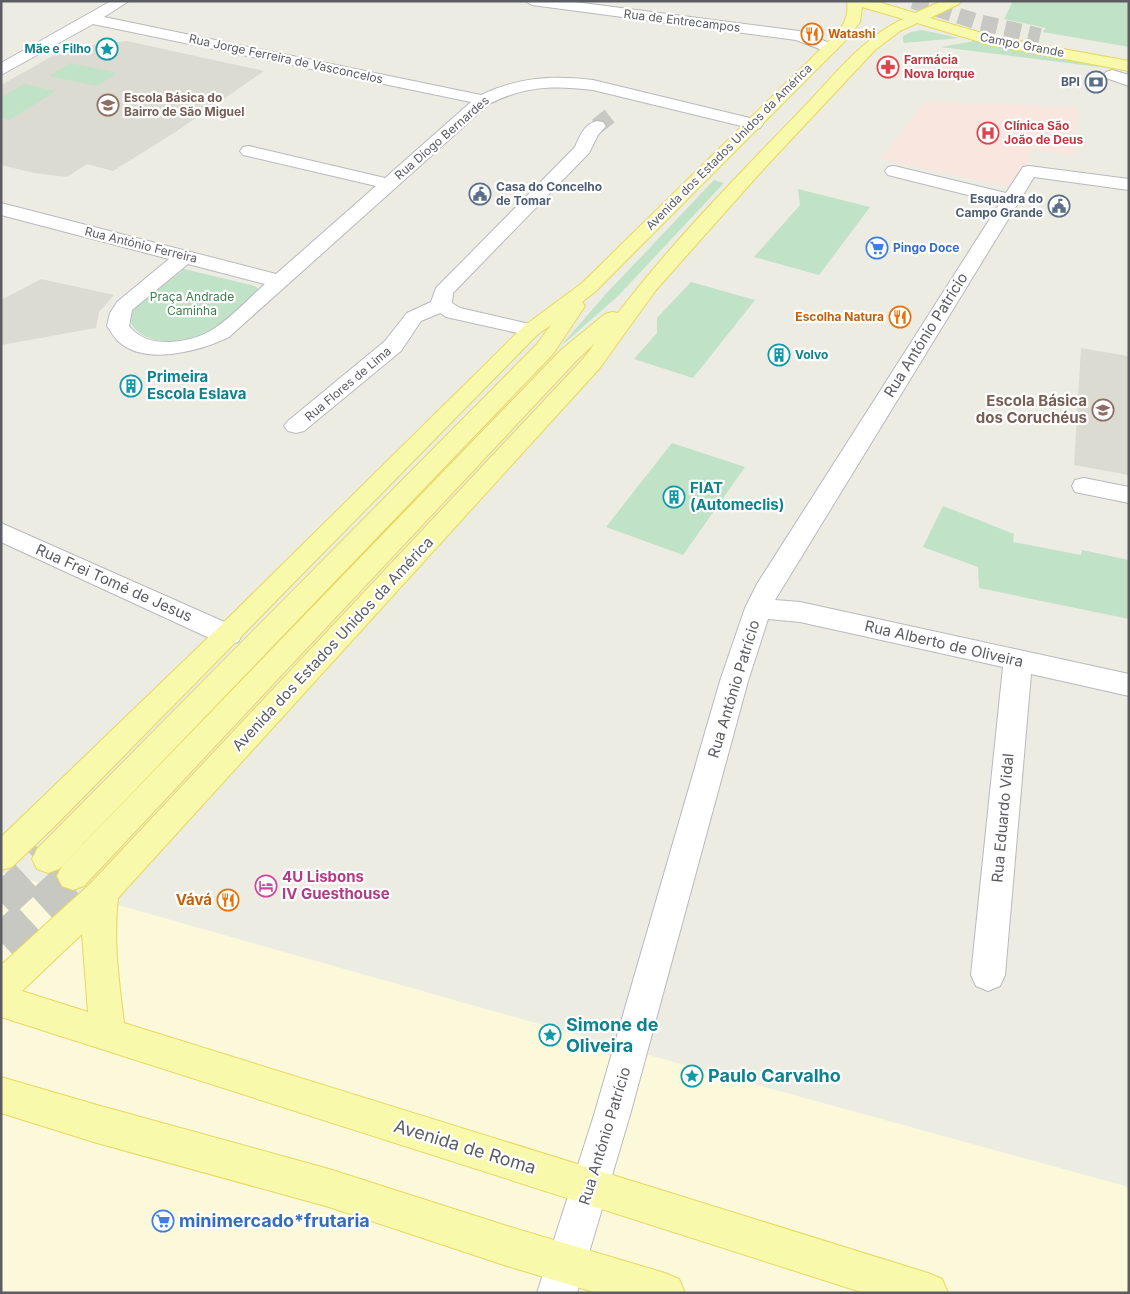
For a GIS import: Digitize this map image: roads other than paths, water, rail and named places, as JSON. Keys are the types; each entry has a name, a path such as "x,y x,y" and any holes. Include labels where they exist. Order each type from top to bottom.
{"main road":[{"name":"Avenida dos Estados Unidos da América","path":"1,857 228,635 531,330 589,286 830,48 851,26 856,10 856,1"},
{"name":"Campo Grande","path":"856,1 990,40 1129,66"},
{"name":"Avenida dos Estados Unidos da América","path":"1,988 102,893 591,364 649,286 762,162 876,42 889,31 954,1"},
{"name":"Campo Grande","path":"1040,36 1129,51"},
{"path":"754,124 772,128 749,153 762,162"},
{"name":"Avenida dos Estados Unidos da América","path":"48,858 545,350 589,286"},
{"name":"Avenida dos Estados Unidos da América","path":"73,876 569,355 649,286"},
{"path":"102,893 98,928 99,953 108,1035"},
{"name":"Avenida de Roma","path":"1,1001 928,1293"},
{"path":"3,1097 330,1188 561,1278 664,1293"}],"street":[{"path":"1,70 122,1"},
{"name":"Rua de Entrecampos","path":"532,1 799,36 830,48"},
{"name":"Rua Jorge Ferreira de Vasconcelos","path":"90,19 483,100"},
{"path":"1112,75 1129,82"},
{"name":"Rua Diogo Bernardes","path":"281,282 483,100 503,89 545,81 567,81 754,124"},
{"path":"616,110 633,95"},
{"path":"531,330 453,313 441,305 440,301 443,292 583,149 590,133 597,126"},
{"path":"249,151 389,184"},
{"path":"894,171 1011,200"},
{"name":"Rua António Patrício","path":"561,1278 590,1186 734,681 758,608 766,591 1029,171 1129,185"},
{"name":"Rua António Ferreira","path":"1,209 281,282"},
{"path":"185,256 124,306 120,312 118,326 126,337 142,345 159,348 177,348 201,343 230,327 281,282"},
{"name":"Rua Flores de Lima","path":"296,426 394,346 414,317 441,305"},
{"path":"1084,486 1129,495"},
{"name":"Rua Frei Tomé de Jesus","path":"1,532 228,635"},
{"name":"Rua Alberto de Oliveira","path":"758,608 800,612 1129,685"},
{"name":"Rua Eduardo Vidal","path":"988,975 1018,660"}],"tunnel":[{"path":"913,1 978,22 1040,36"},
{"path":"597,126 611,115"},
{"path":"1,902 48,859"},
{"path":"1,942 73,876"}],"place":[{"name":"Watashi","path":"812,34"},
{"name":"Mãe e Filho","path":"107,49"},
{"name":"Farmácia Nova Iorque","path":"888,67"},
{"name":"BPI","path":"1096,82"},
{"name":"Escola Básica do Bairro de São Miguel","path":"108,105"},
{"name":"Clínica São João de Deus","path":"988,133"},
{"name":"Casa do Concelho de Tomar","path":"480,194"},
{"name":"Esquadra do Campo Grande","path":"1059,206"},
{"name":"Pingo Doce","path":"877,248"},
{"name":"Escolha Natura","path":"900,317"},
{"name":"Volvo","path":"779,355"},
{"name":"Primeira Escola Eslava","path":"131,386"},
{"name":"Escola Básica dos Coruchéus","path":"1103,410"},
{"name":"FIAT (Automeclis)","path":"674,497"},
{"name":"4U Lisbons IV Guesthouse","path":"266,886"},
{"name":"Vává","path":"228,900"},
{"name":"Simone de Oliveira","path":"550,1035"},
{"name":"Paulo Carvalho","path":"692,1076"},
{"name":"minimercado*frutaria","path":"163,1221"}],"park label":[{"name":"Praça Andrade Caminha","path":"192,304"}]}
